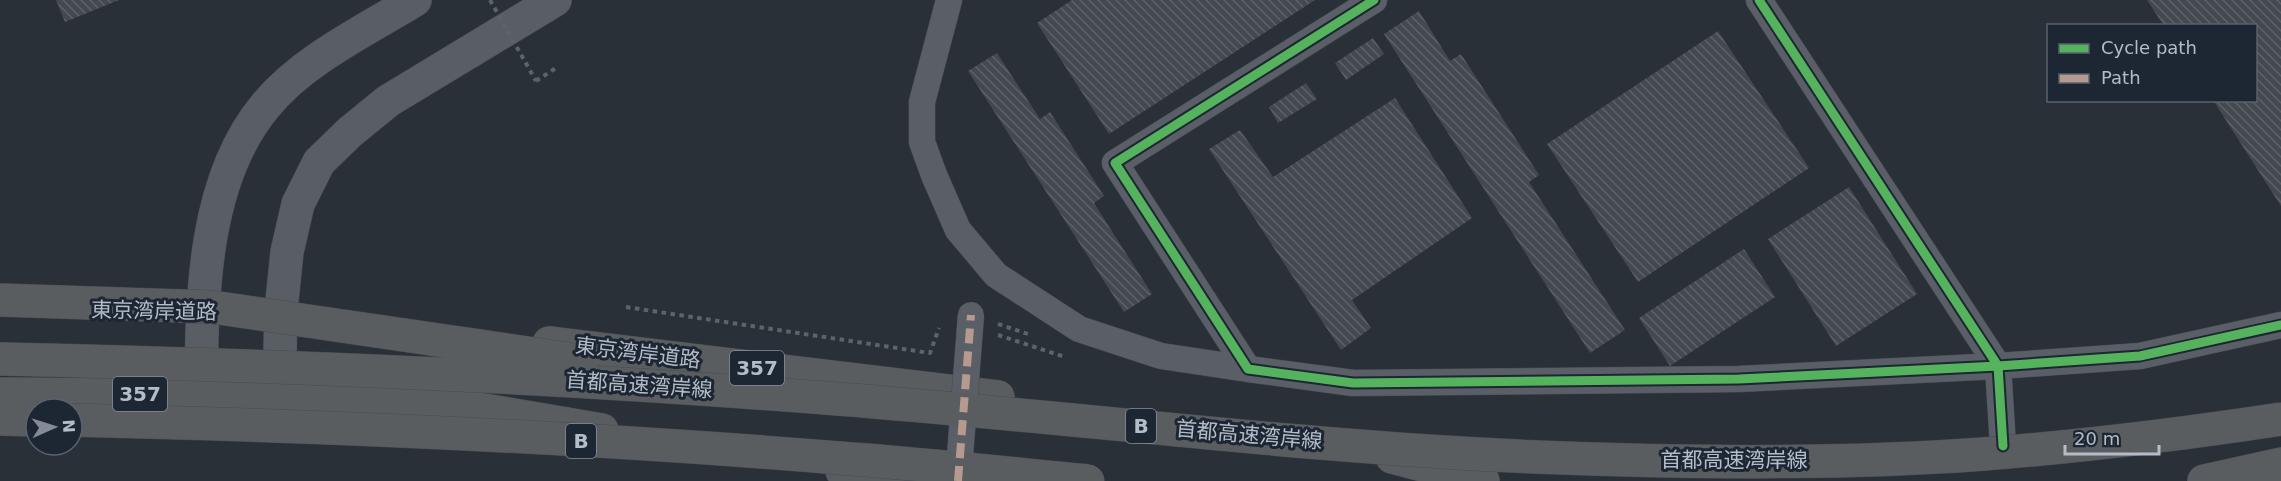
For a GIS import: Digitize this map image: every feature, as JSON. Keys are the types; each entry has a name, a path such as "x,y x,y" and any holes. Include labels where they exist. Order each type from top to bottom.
{"highway":[{"path":"0,300 212,307 837,399"},
{"name":"東京湾岸道路","path":"0,308 202,312 280,310 1312,435 1483,481"},
{"name":"首都高速湾岸線","path":"0,359 233,364 516,376 837,399 1384,447 1537,457 1844,461 2090,445 2281,419"},
{"name":"357","path":"0,394 201,394 449,404 902,481"},
{"path":"0,419 24,420"},
{"name":"B","path":"84,420 236,424 540,438 838,458 1088,481"},
{"path":"2204,481 2281,464"}],"street":[{"path":"201,394 202,312 209,242 223,187 242,142 266,105 298,75 332,50 415,0"},
{"path":"279,396 280,310 287,252 298,204 319,162 350,132 388,101 555,0"},
{"path":"949,0 922,102 922,142 958,230 996,274 1078,329 1161,356 1353,383 1739,379 1998,366 2140,356 2281,325"},
{"path":"1248,369 1115,163 1374,0"},
{"path":"1759,0 1998,366 2003,446"},
{"path":"958,481 970,315"},
{"path":"1312,435 1516,454 1784,462 1907,456 2160,428 2281,405"}],"path":[{"path":"490,0 536,81 556,68"},
{"path":"626,307 930,353 940,326"},
{"path":"970,315 1032,335"},
{"path":"997,334 1071,359"}],"building":[{"path":"56,0 119,0 65,22"},
{"path":"1072,0 1315,0 1109,134 1037,23"},
{"path":"2147,0 2281,0 2281,206 2214,102 2257,102 2257,24 2163,24"},
{"path":"1419,11 1450,61 1461,54 1539,175 1529,182 1625,330 1590,353 1384,34"},
{"path":"1718,31 1809,168 1638,282 1547,144"},
{"path":"1373,38 1384,54 1346,80 1335,63"},
{"path":"997,53 1040,119 1050,112 1104,196 1094,203 1152,294 1124,312 968,71"},
{"path":"1306,83 1317,99 1278,123 1269,107"},
{"path":"1395,98 1472,218 1352,300 1371,328 1341,350 1209,149 1240,130 1273,177"},
{"path":"1849,187 1917,294 1836,346 1768,239"},
{"path":"1744,249 1775,297 1670,366 1639,318"}],"marked path":[{"path":"958,481 971,315"}],"cycle path":[{"path":"1374,0 1115,163 1248,369 1353,383 1739,379 1998,366 2003,446"},
{"path":"1759,0 1998,366 2140,356 2281,325"}]}
